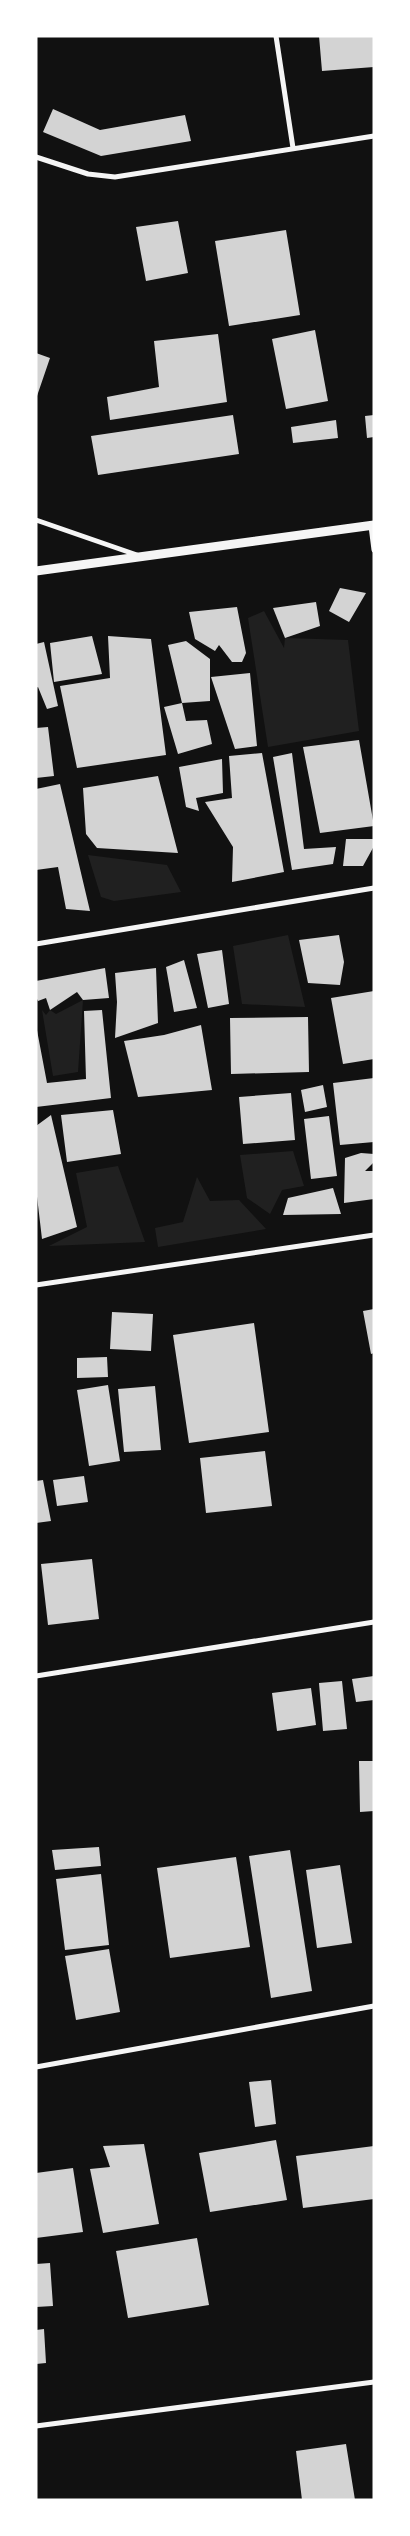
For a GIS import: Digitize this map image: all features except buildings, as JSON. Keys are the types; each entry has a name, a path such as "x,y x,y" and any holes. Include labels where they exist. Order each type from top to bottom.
{"street":[{"path":"276,36 293,148"},
{"path":"36,158 88,174 115,177 374,136"},
{"path":"36,520 142,557"},
{"path":"36,571 372,525 374,550"},
{"path":"36,944 374,888"},
{"path":"36,1285 374,1235"},
{"path":"36,1676 374,1622"},
{"path":"36,2067 374,2006"},
{"path":"36,2426 374,2382"}],"shaded area":[{"path":"264,611 284,648 285,638 348,640 359,731 268,747 248,618"},
{"path":"88,855 167,865 181,892 114,901 101,897"},
{"path":"288,935 305,1007 242,1004 233,946"},
{"path":"83,1000 78,1072 53,1076 42,1010 46,1015 50,1010 56,1014"},
{"path":"293,1151 304,1186 282,1190 270,1214 247,1198 240,1155"},
{"path":"118,1166 145,1242 49,1246 87,1227 76,1173"},
{"path":"197,1177 210,1201 239,1200 266,1229 158,1247 155,1228 183,1222"}]}
